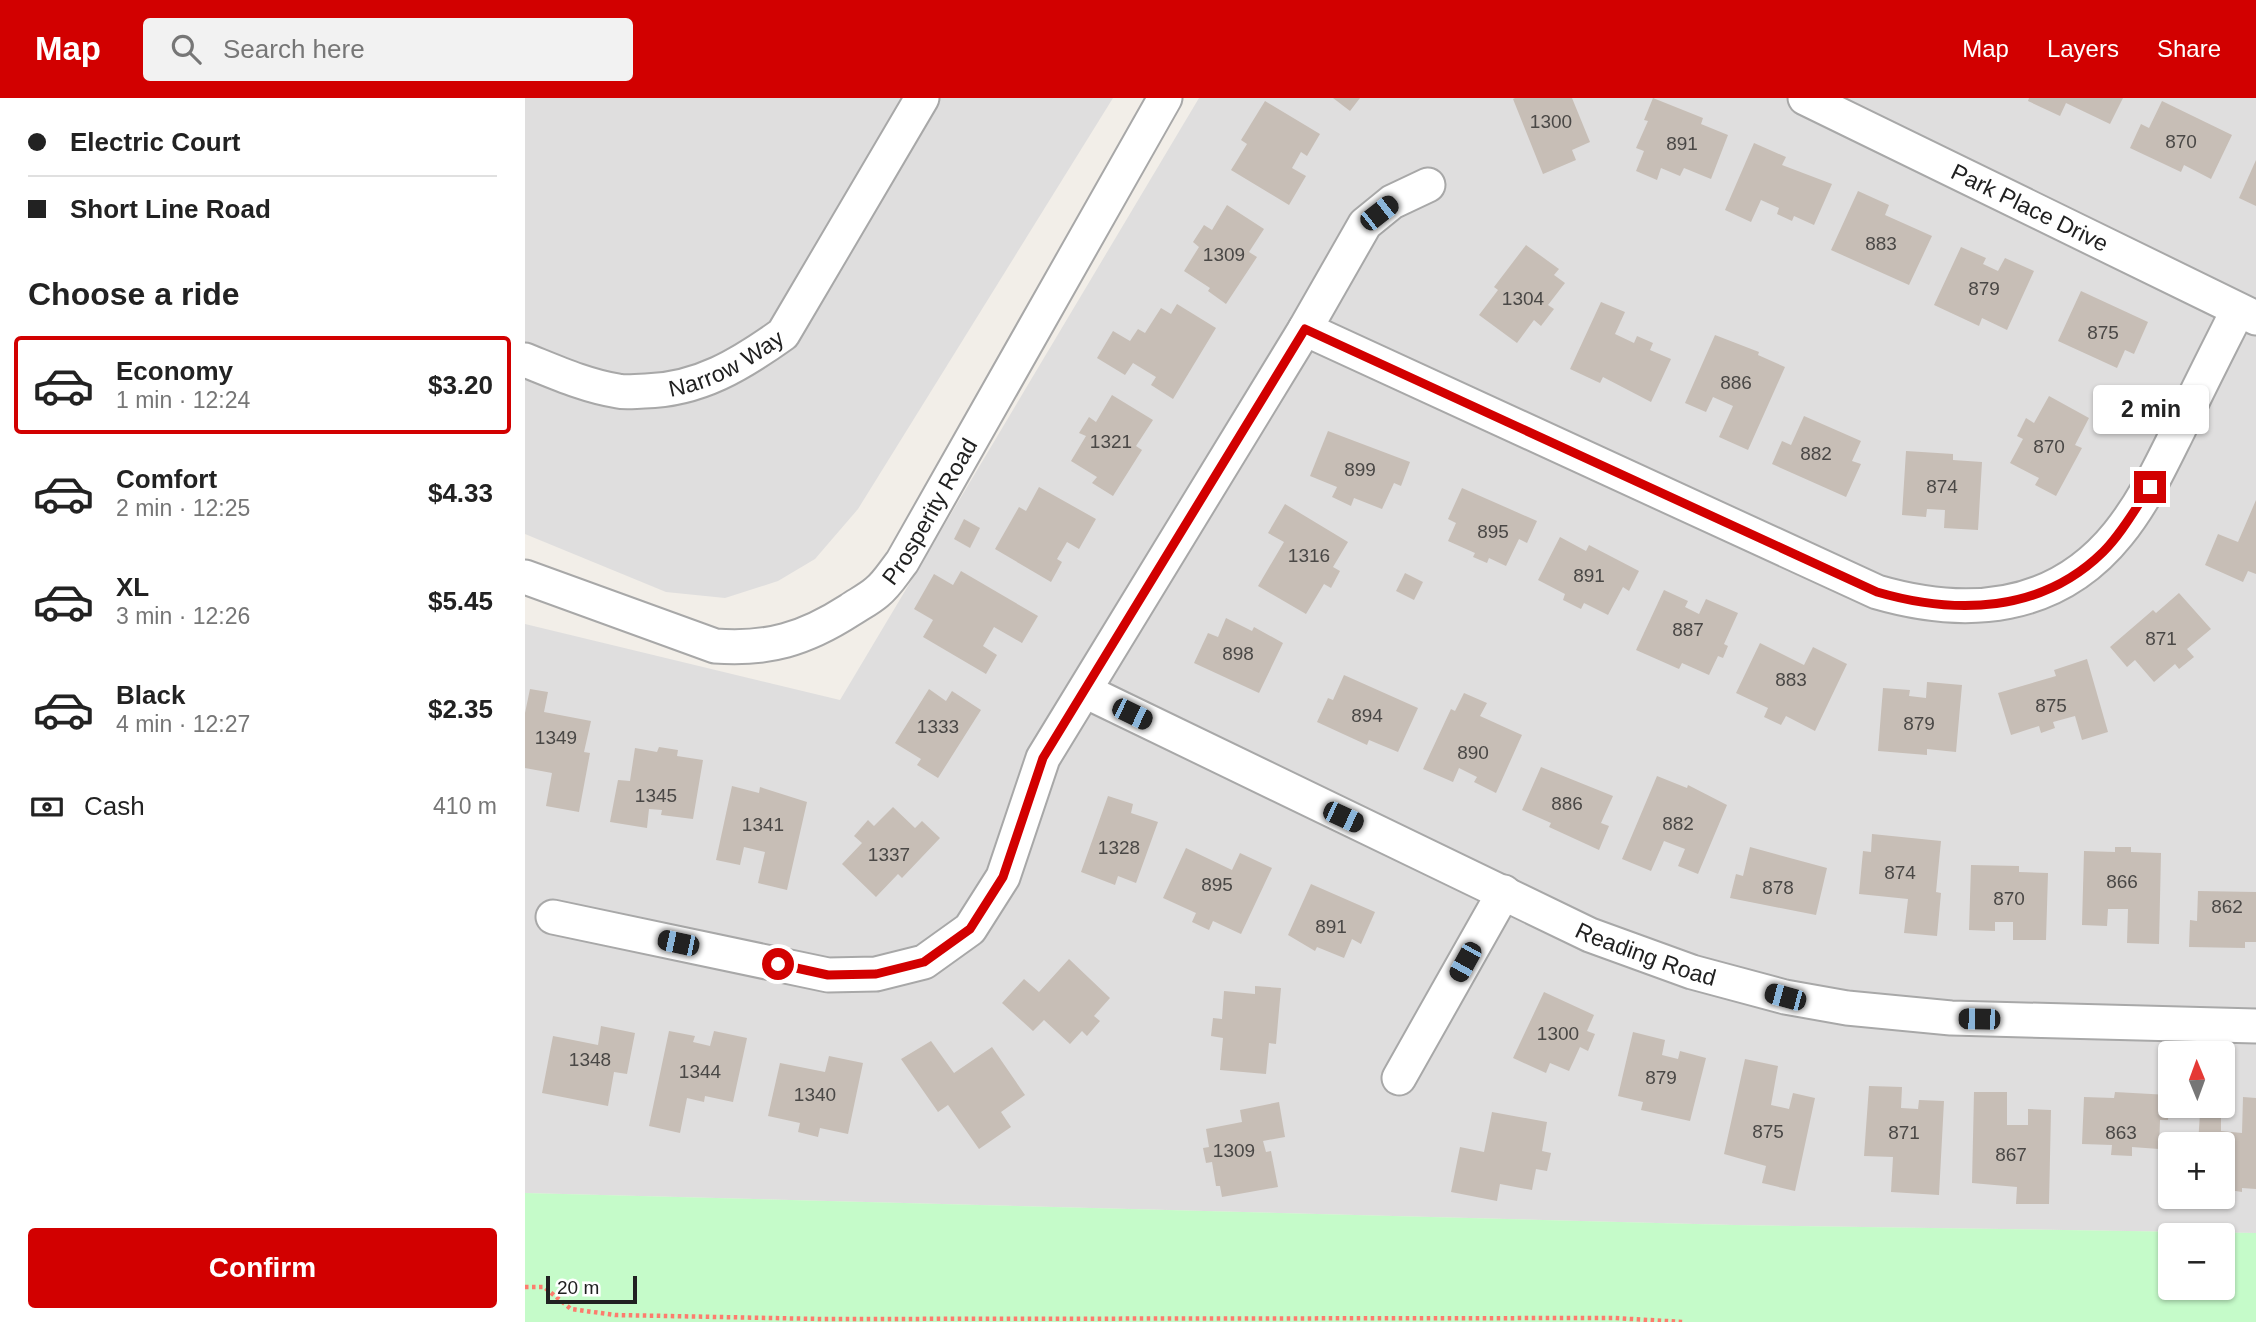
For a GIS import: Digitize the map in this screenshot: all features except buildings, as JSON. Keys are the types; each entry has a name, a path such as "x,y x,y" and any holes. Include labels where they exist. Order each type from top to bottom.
{"street":[{"name":"Narrow Way","path":"525,360 567,377 619,392 665,391 711,378 748,359 783,334 922,98"},
{"name":"Prosperity Road","path":"525,577 693,639 715,646 743,648 773,645 801,636 837,618 878,592 902,562 1165,98"},
{"name":"Park Place Drive","path":"1805,98 2247,314"},
{"path":"553,916 828,975 876,974 924,962 970,929 1003,877 1043,758 1305,329 1365,224 1392,202 1428,185"},
{"path":"1305,329 1877,592 1929,605 1981,606 2035,596 2059,585 2093,561 2119,533 2150,487 2247,314"},
{"name":"Reading Road","path":"1085,691 1297,796 1590,935 1692,972 1785,997 1847,1008 1951,1018 2256,1027"},
{"path":"1399,1078 1504,892"}],"path":[{"path":"525,1287 544,1287 571,1309 629,1319 1614,1318 1683,1322"}],"shaded area":[{"path":"525,98 1113,98 858,509 815,559 778,581 725,598 666,592 525,534"},
{"path":"1199,98 2256,98 2256,1233 2235,1233 2235,1223 2158,1223 2158,1231 1734,1225 525,1193 525,624 840,700"}],"green space":[{"path":"525,1193 1734,1225 2158,1231 2158,1300 2235,1300 2235,1233 2256,1233 2256,1322 525,1322"}],"route":[{"path":"778,964 828,975 876,974 924,962 970,929 1003,877 1043,758 1305,329 1877,592 1929,605 1981,606 2010,602 2035,596 2059,585 2102,552 2119,533 2150,487"}]}
